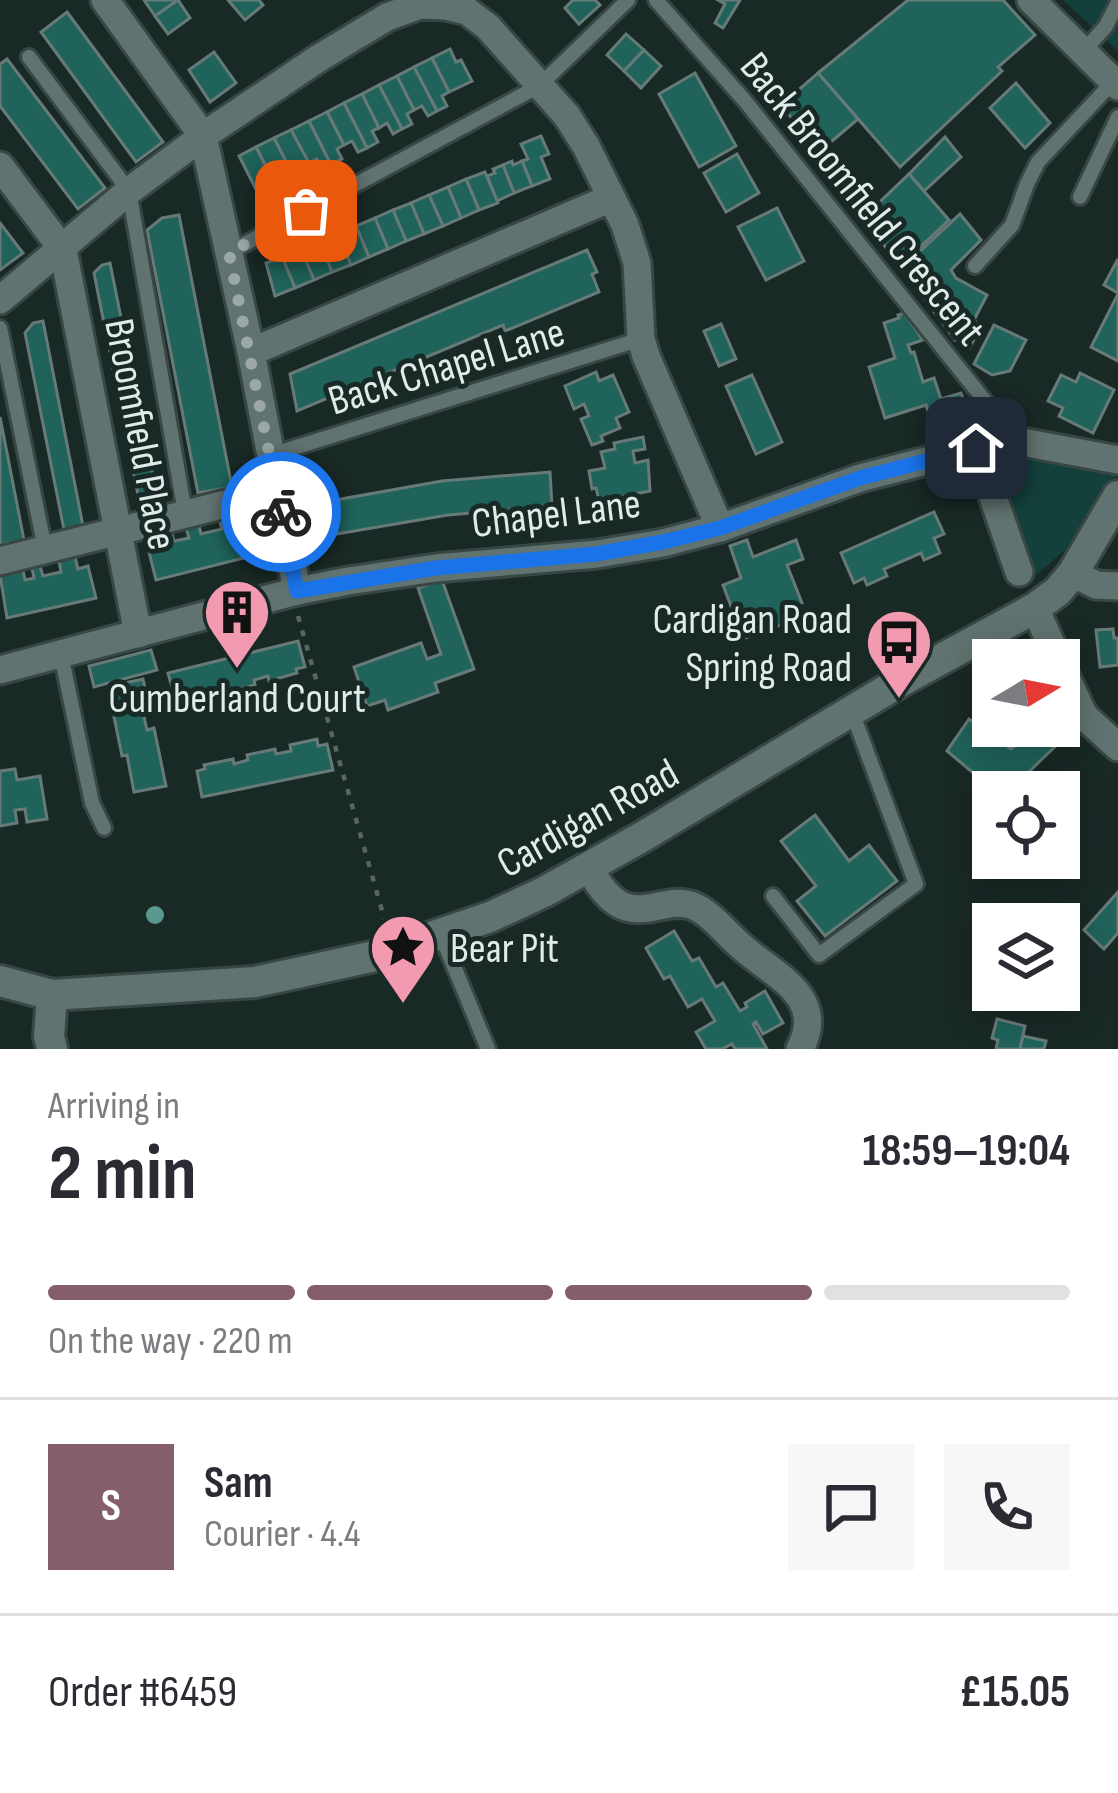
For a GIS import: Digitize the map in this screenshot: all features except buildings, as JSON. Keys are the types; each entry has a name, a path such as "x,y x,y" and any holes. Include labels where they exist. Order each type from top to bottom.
{"street":[{"path":"105,0 203,136 297,591"},
{"path":"1030,0 1115,84"},
{"path":"0,300 129,190 370,27 420,5 467,11 488,27 567,116 625,225 637,263 641,339 720,528"},
{"path":"0,166 63,250"},
{"path":"250,352 611,198"},
{"name":"Broomfield Place","path":"63,250 138,634"},
{"name":"Chapel Lane","path":"0,670 297,591 436,568 596,554 663,542 720,528 860,478 976,448 1017,441 1118,460"},
{"path":"976,448 1019,572"},
{"path":"0,561 277,491"},
{"name":"Cardigan Road","path":"0,981 52,995 255,982 393,951 490,917 588,867 903,680 1035,608 1073,572 1118,496"},
{"path":"1073,572 1096,585 1118,586"},
{"path":"1035,608 1049,639"},
{"path":"1080,707 1118,747"},
{"path":"588,867 606,895 622,906 635,909 686,903 700,910 782,976 804,1006 808,1021 800,1049"},
{"path":"52,995 52,1049"}],"lane":[{"path":"229,253 539,86 628,0"},
{"name":"Back Broomfield Crescent","path":"656,0 745,101 1017,441"},
{"path":"1082,52 1106,26 1118,2"},
{"path":"29,57 129,190 185,513"},
{"path":"975,266 1012,225 1038,162 1115,84"},
{"path":"1080,197 1118,117"},
{"path":"0,328 44,550"},
{"name":"Back Chapel Lane","path":"271,454 641,339"},
{"path":"61,654 92,802 104,828"},
{"path":"773,896 819,955 916,884 852,712"},
{"path":"440,935 488,1049"}],"path":[{"path":"297,591 296,610 393,951"}],"shaded area":[{"path":"1063,0 1118,0 1118,51"},
{"path":"996,456 1118,470 1065,550 1036,575"}],"way so far":[{"path":"281,512 229,253 306,211"}],"place":[{"name":"Cumberland Court","path":"237,671"},
{"name":"Cardigan Road Spring Road","path":"899,701"},
{"name":"Bear Pit","path":"403,1006"}],"route":[{"path":"281,512 297,591 436,568 596,554 663,542 720,528 860,478 976,448"}]}
